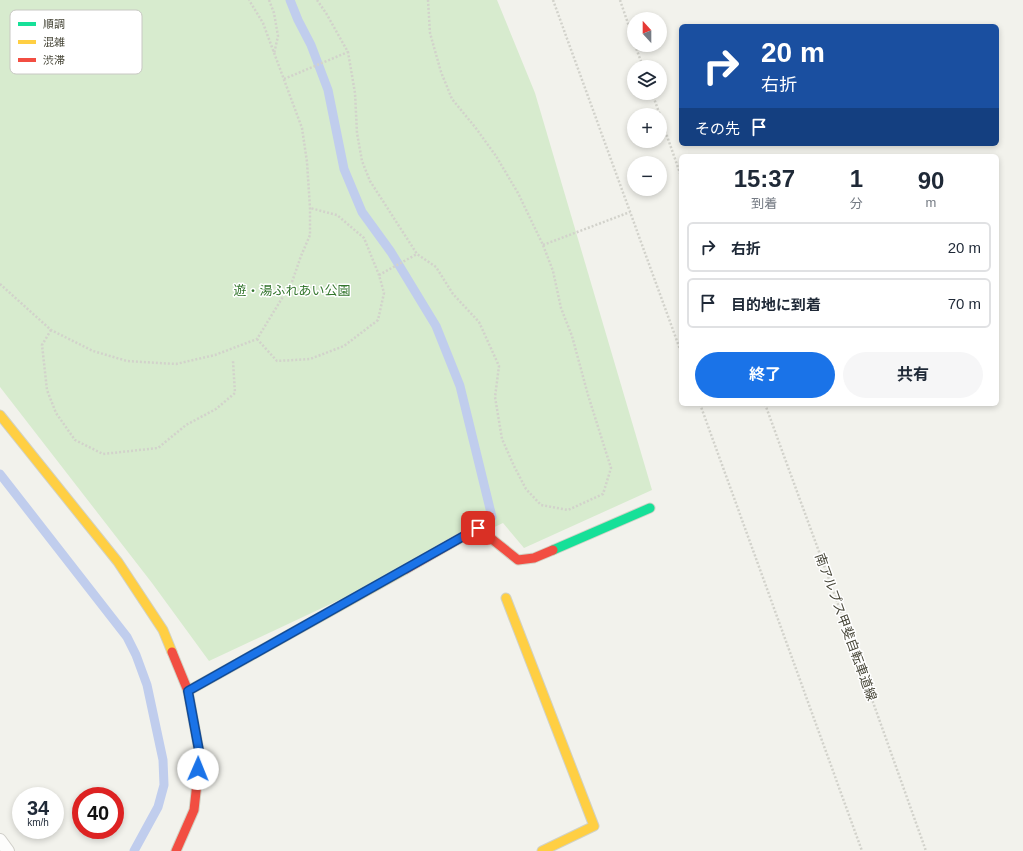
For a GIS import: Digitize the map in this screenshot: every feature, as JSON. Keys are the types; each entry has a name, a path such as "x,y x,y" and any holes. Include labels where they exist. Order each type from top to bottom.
{"street":[{"path":"0,415 118,562 163,630 188,691 200,756 194,810 176,851"},
{"path":"188,691 478,528 518,560 534,558 650,508"},
{"path":"506,598 594,826 542,851"}],"lane":[{"path":"0,840 8,851"}],"path":[{"path":"0,284 51,330 93,351 127,361 176,364 215,355 257,339 292,282 310,235 310,208 307,162 302,128 263,23 249,0"},
{"path":"269,0 274,13 278,36 274,54"},
{"path":"317,0 348,52 355,93 362,161 370,181 417,254 436,267 453,294 479,322 499,366 495,397 502,439 526,489 541,504 568,510 603,494 611,468 588,395 572,336 561,308 553,271 543,245 518,193 496,156 452,99 441,72 430,33 428,0"},
{"path":"553,0 679,347"},
{"path":"620,0 627,20"},
{"path":"284,79 348,52"},
{"path":"667,135 679,170"},
{"path":"257,339 276,361 310,359 344,346 378,320 384,293 379,275 364,238 337,215 310,208"},
{"path":"543,245 630,212"},
{"path":"379,275 417,254"},
{"path":"51,330 42,345 47,390 56,413 75,440 103,454 158,448 186,425 216,409 235,393 233,361"},
{"path":"701,406 862,851"},
{"name":"南アルプス甲斐自転車道線","path":"766,406 926,851"}],"green space":[{"name":"遊・湯ふれあい公園","path":"0,0 497,0 535,93 652,490 524,548 503,523 209,661 152,583 0,387"}],"waterway":[{"path":"290,0 298,20 311,45 328,90 344,169 362,212 391,252 436,326 460,386 492,517"},
{"path":"0,474 127,637 136,655 147,685 163,760 164,785 158,807 134,851"}],"traffic: fast":[{"path":"553,550 650,508"}],"traffic: slow":[{"path":"0,415 118,562 163,630 172,652"},
{"path":"188,691 406,569"},
{"path":"506,598 594,826 542,851"}],"traffic: jam":[{"path":"406,569 478,528 518,560 534,558 553,550"},
{"path":"172,652 188,691 200,756 194,810 176,851"}],"route":[{"path":"198,769 200,756 188,691 478,528"}]}
